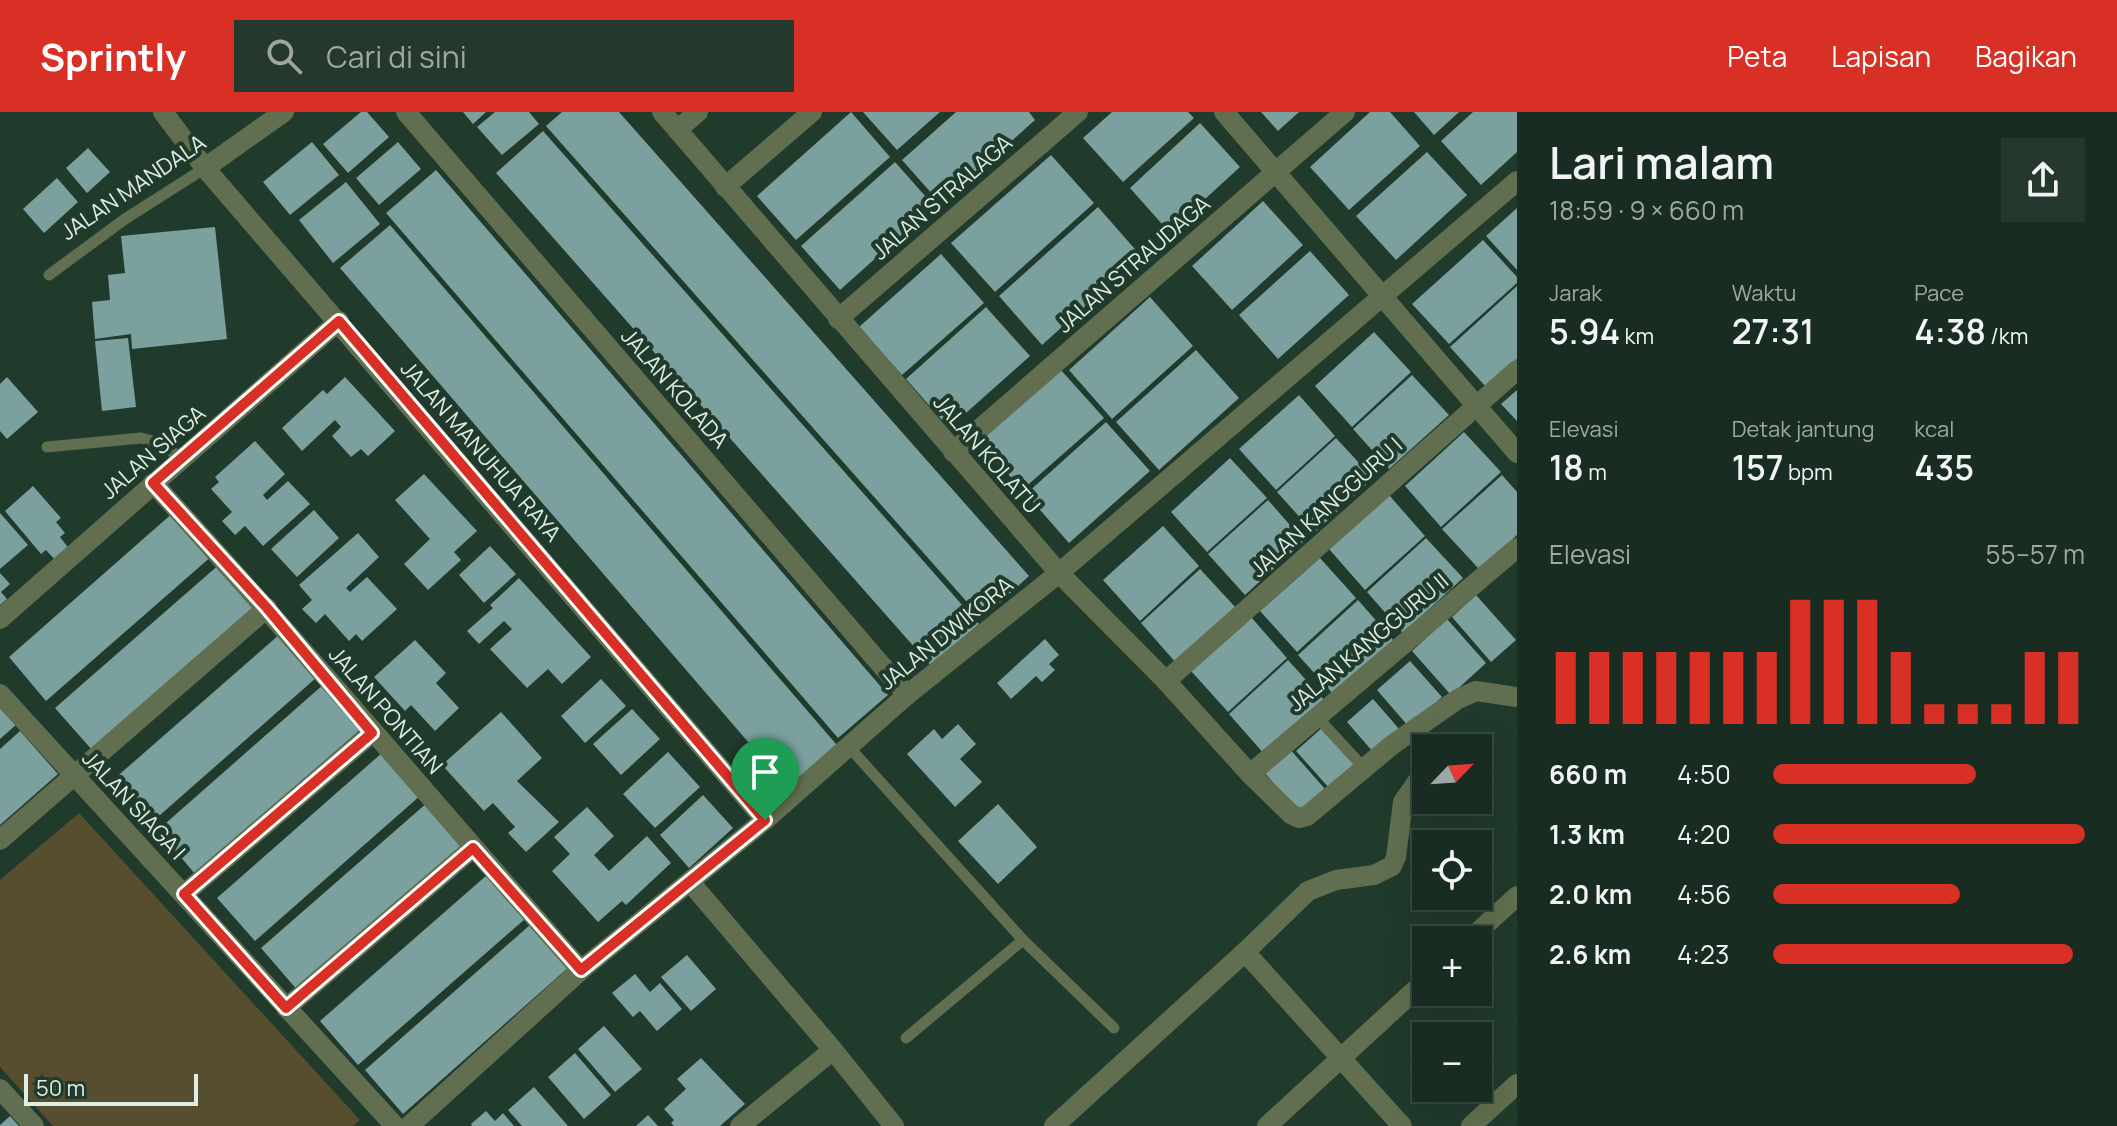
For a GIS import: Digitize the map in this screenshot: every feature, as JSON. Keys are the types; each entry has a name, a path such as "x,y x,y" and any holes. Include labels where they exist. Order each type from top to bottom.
{"street":[{"name":"JALAN MANUHUA RAYA","path":"163,112 205,168 765,820"},
{"name":"JALAN MANDALA","path":"205,168 284,112"},
{"name":"JALAN KOLADA","path":"406,112 907,695"},
{"name":"JALAN KOLATU","path":"662,112 1059,573 1291,814 1299,818 1307,816 1364,768"},
{"path":"677,130 698,112"},
{"path":"725,187 812,112"},
{"name":"JALAN STRALAGA","path":"838,319 1078,112"},
{"path":"1224,112 1517,453"},
{"name":"JALAN STRAUDAGA","path":"953,452 1345,112"},
{"name":"JALAN DWIKORA","path":"409,1126 581,970 765,820 907,695 1059,573 1517,181"},
{"name":"JALAN SIAGA","path":"0,619 339,321"},
{"name":"JALAN KANGGURU I","path":"1166,681 1517,370"},
{"name":"JALAN PONTIAN","path":"153,483 267,608 372,733 581,970"},
{"name":"JALAN KANGGURU II","path":"1250,774 1517,548"},
{"path":"0,840 267,608"},
{"path":"1364,768 1468,693 1486,690 1517,697"},
{"name":"JALAN SIAGA I","path":"0,694 395,1126"},
{"path":"184,894 372,733"},
{"path":"1054,1126 1308,891 1336,880 1374,875 1392,866 1396,857 1403,802 1412,789"},
{"path":"286,1008 473,848"},
{"path":"690,882 894,1126"},
{"path":"1484,926 1517,896"},
{"path":"1245,952 1402,1126"},
{"path":"1267,1126 1412,993"},
{"path":"740,1126 833,1050"},
{"path":"1471,1126 1517,1084"},
{"path":"3,1097 34,1126"}],"lane":[{"name":"JALAN MANDALA","path":"49,275 125,219 205,168"},
{"path":"47,447 141,438 156,442 182,458"},
{"path":"1317,717 1364,768"},
{"path":"849,747 1023,940 1114,1028"},
{"path":"906,1038 1023,940"}],"shaded area":[{"path":"79,813 360,1120 353,1126 53,1126 0,1067 0,880"}],"building":[{"path":"361,112 367,112 389,137 348,173 323,144"},
{"path":"463,112 486,112 473,124"},
{"path":"495,112 529,112 539,124 502,155 477,127"},
{"path":"562,112 619,112 1029,576 982,619 546,126"},
{"path":"851,112 890,157 796,240 757,196"},
{"path":"863,112 940,112 897,150"},
{"path":"956,112 1029,112 1035,120 941,204 902,160"},
{"path":"1112,112 1188,112 1194,118 1123,182 1083,138"},
{"path":"1261,112 1299,112 1278,131"},
{"path":"1370,112 1390,112 1420,146 1349,210 1310,167"},
{"path":"1414,112 1459,112 1434,135"},
{"path":"1473,112 1517,112 1517,152 1481,185 1441,141"},
{"path":"1200,123 1240,167 1169,232 1130,188"},
{"path":"543,131 979,624 931,666 496,173"},
{"path":"312,142 339,175 290,215 263,182"},
{"path":"398,142 421,169 379,205 356,178"},
{"path":"88,148 110,172 87,193 66,168"},
{"path":"1427,152 1467,195 1396,260 1356,216"},
{"path":"1051,155 1094,203 995,292 951,243"},
{"path":"895,162 934,206 840,290 801,246"},
{"path":"436,170 888,695 838,738 386,213"},
{"path":"57,178 78,202 44,233 23,209"},
{"path":"346,182 380,224 333,263 299,220"},
{"path":"1263,201 1303,245 1232,310 1192,266"},
{"path":"1098,207 1141,256 1042,345 999,296"},
{"path":"1517,208 1517,270 1486,236"},
{"path":"390,225 842,751 792,793 340,268"},
{"path":"215,227 227,339 132,349 131,334 95,339 92,302 110,300 108,275 125,273 121,236"},
{"path":"1483,240 1517,277 1517,283 1449,344 1412,304"},
{"path":"1310,251 1349,295 1278,359 1239,315"},
{"path":"941,254 984,303 902,375 859,327"},
{"path":"1517,286 1517,359 1486,387 1450,347"},
{"path":"1150,297 1193,346 1112,419 1069,370"},
{"path":"986,307 1030,356 949,428 906,379"},
{"path":"1374,332 1411,372 1352,427 1315,386"},
{"path":"128,338 136,407 102,411 95,341"},
{"path":"1196,350 1239,398 1159,470 1116,422"},
{"path":"1060,369 1104,418 1022,490 979,441"},
{"path":"1412,375 1449,415 1389,469 1353,429"},
{"path":"7,377 38,412 7,439 0,431 0,384"},
{"path":"345,377 395,431 368,456 361,449 351,457 332,436 341,427 335,420 302,451 282,428 323,390 327,394"},
{"path":"1517,390 1517,421 1501,404"},
{"path":"1299,395 1335,436 1276,490 1239,449"},
{"path":"1106,422 1150,471 1069,543 1026,494"},
{"path":"1464,432 1501,472 1441,527 1405,486"},
{"path":"1336,438 1373,478 1314,533 1277,492"},
{"path":"255,441 285,474 263,495 267,500 288,481 310,504 263,546 245,526 235,535 222,521 232,512 211,489 219,482 215,477"},
{"path":"1230,458 1267,498 1207,552 1171,512"},
{"path":"424,474 477,531 454,552 461,560 428,590 404,564 430,539 395,500"},
{"path":"1502,475 1517,492 1517,535 1479,569 1442,529"},
{"path":"33,486 61,518 56,522 65,533 60,537 70,550 57,562 46,550 41,554 5,511"},
{"path":"1389,495 1425,536 1365,590 1329,549"},
{"path":"1268,500 1304,541 1245,595 1208,554"},
{"path":"314,510 339,538 297,577 271,549"},
{"path":"175,511 213,555 46,701 9,657"},
{"path":"0,513 28,545 0,569"},
{"path":"1163,526 1199,566 1140,621 1103,580"},
{"path":"358,533 379,557 346,588 350,592 367,577 397,609 362,641 356,634 349,641 325,614 316,623 302,609 312,600 299,585"},
{"path":"1426,538 1463,578 1403,633 1367,592"},
{"path":"490,546 516,574 484,603 459,575"},
{"path":"1320,558 1356,598 1297,652 1260,611"},
{"path":"222,562 260,605 93,751 55,708"},
{"path":"1200,569 1237,609 1177,664 1141,623"},
{"path":"0,573 10,584 1,592 7,599 0,605"},
{"path":"519,578 591,657 562,684 548,669 527,688 490,649 512,629 504,621 479,644 467,631 493,608 490,605"},
{"path":"1476,595 1516,640 1491,662 1452,617"},
{"path":"1358,600 1394,641 1334,695 1298,655"},
{"path":"1251,617 1287,658 1228,712 1191,671"},
{"path":"1447,619 1486,663 1451,695 1412,651"},
{"path":"280,634 317,677 151,823 113,780"},
{"path":"1045,639 1059,655 1049,664 1055,670 1042,682 1036,676 1011,699 997,683"},
{"path":"415,640 446,673 436,683 459,708 435,731 411,705 405,711 374,677"},
{"path":"1288,660 1325,701 1265,755 1229,714"},
{"path":"1410,661 1442,697 1409,727 1377,690"},
{"path":"601,679 626,706 585,743 561,716"},
{"path":"324,684 362,728 195,874 158,830"},
{"path":"1373,699 1400,730 1374,753 1347,722"},
{"path":"0,705 17,724 0,739"},
{"path":"632,709 660,739 621,775 593,744"},
{"path":"501,712 542,758 517,781 559,822 526,852 508,833 515,827 493,803 484,811 442,765"},
{"path":"958,724 976,744 960,759 982,782 955,807 907,754 934,729 942,739"},
{"path":"1323,727 1356,765 1330,789 1296,751"},
{"path":"20,731 58,774 0,825 0,749"},
{"path":"1288,747 1325,789 1299,812 1262,770"},
{"path":"383,752 421,795 255,941 217,898"},
{"path":"668,752 700,787 655,828 623,794"},
{"path":"703,795 733,828 689,868 660,835"},
{"path":"428,802 466,846 299,992 261,948"},
{"path":"998,804 1037,847 998,884 958,841"},
{"path":"587,807 614,836 594,855 609,871 647,836 671,863 626,905 622,901 598,922 552,871 570,854 554,837"},
{"path":"487,875 525,919 358,1065 320,1021"},
{"path":"531,924 569,967 403,1114 365,1070"},
{"path":"687,955 716,989 691,1011 661,977"},
{"path":"635,974 650,992 660,983 682,1009 657,1031 640,1011 633,1017 612,993"},
{"path":"604,1026 642,1069 615,1092 578,1049"},
{"path":"575,1053 611,1095 584,1119 548,1077"},
{"path":"701,1058 745,1104 720,1126 674,1126 671,1123 674,1120 664,1109 686,1089 677,1079"},
{"path":"534,1087 568,1126 522,1126 508,1110"},
{"path":"486,1111 495,1121 503,1113 514,1126 472,1126"},
{"path":"648,1115 658,1126 636,1126"},
{"path":"10,1116 19,1126 0,1126 0,1125"}],"route":[{"path":"339,321 765,820 581,970 473,848 286,1008 184,894 372,733 267,608 153,483 339,321"}]}
